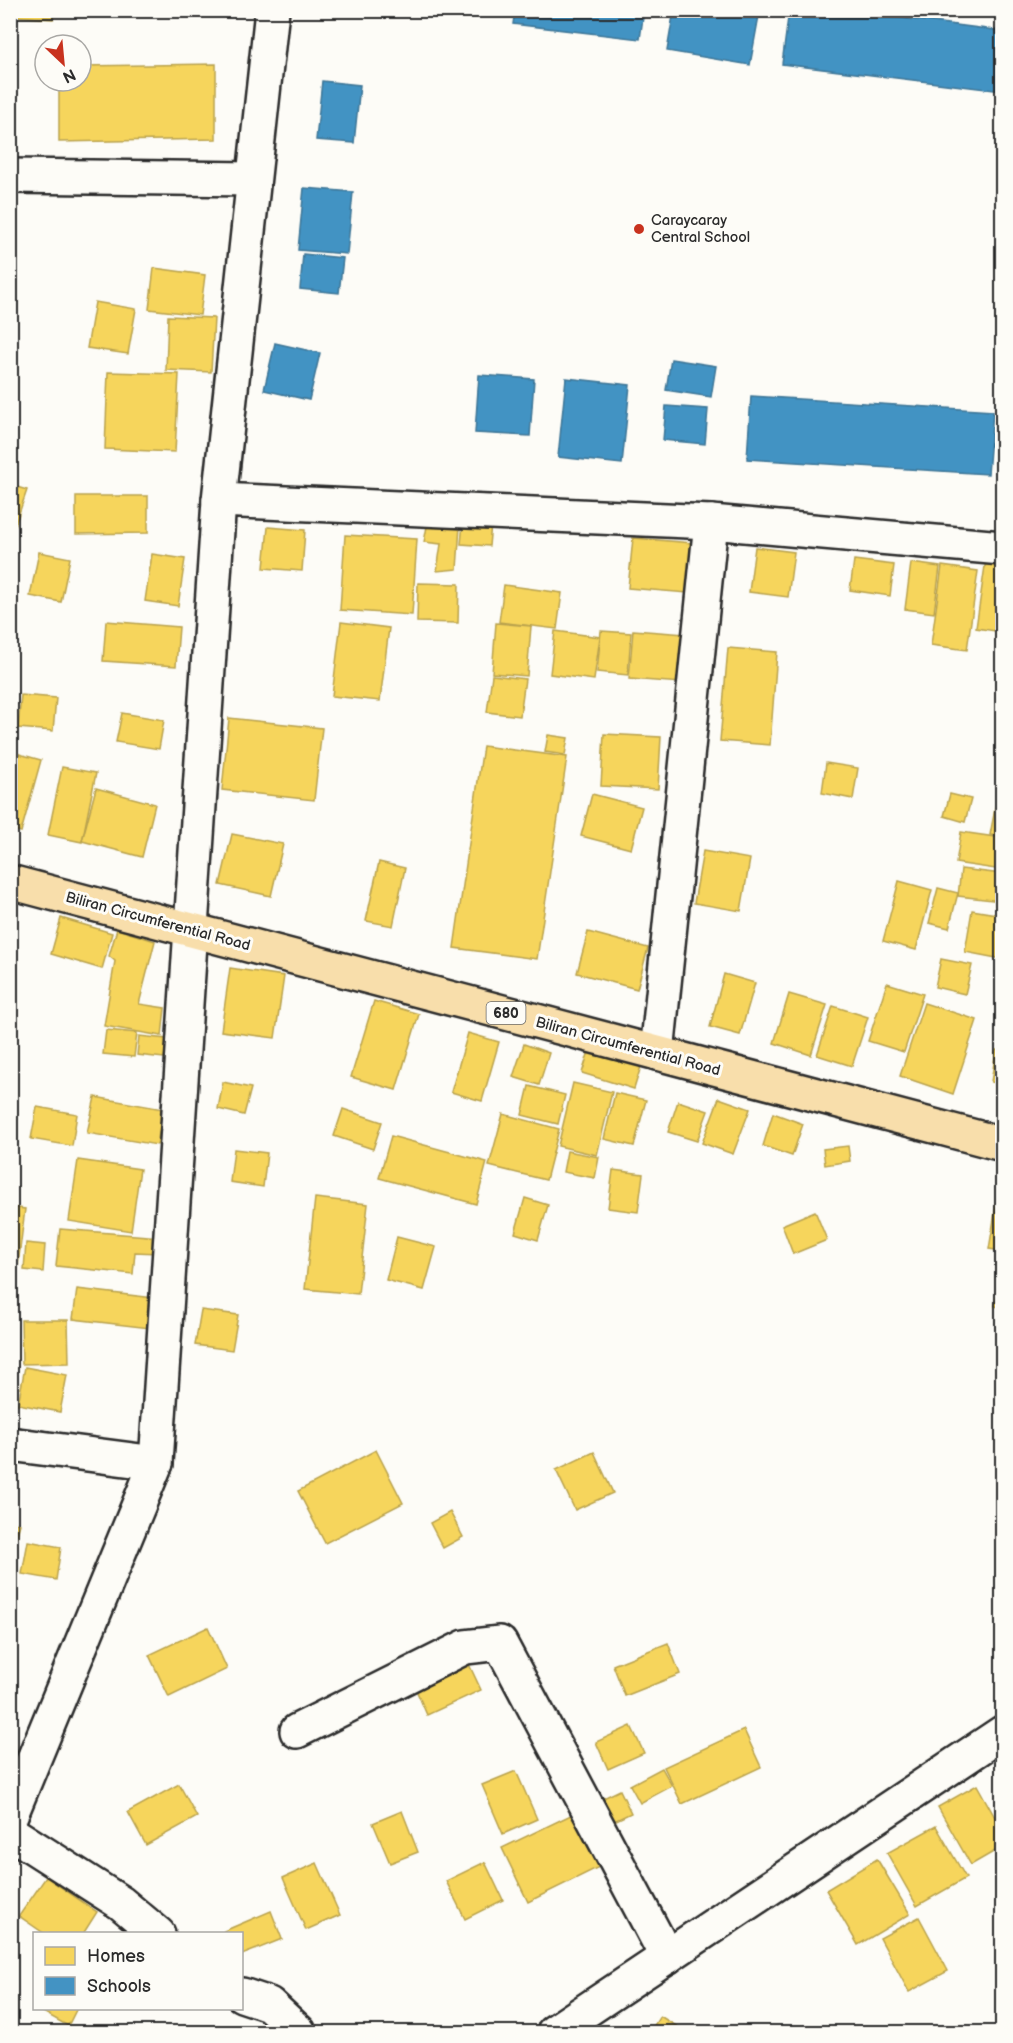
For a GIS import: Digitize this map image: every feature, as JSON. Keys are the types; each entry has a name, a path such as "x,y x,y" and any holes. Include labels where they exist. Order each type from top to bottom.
{"main road":[{"name":"Biliran Circumferential Road","path":"10,882 1002,1144"}],"street":[{"path":"10,1818 156,1463 193,930 219,500 272,10"},
{"path":"10,176 253,179"},
{"path":"219,500 711,522 1002,548"},
{"path":"657,1053 711,522"},
{"path":"10,1444 156,1463"},
{"path":"297,1731 465,1647 500,1643 667,1957"},
{"path":"554,2032 1002,1733"},
{"path":"10,1832 121,1903 156,1932"},
{"path":"243,1995 269,2004 299,2032"}],"building: Homes":[{"path":"12,10 54,10 53,19 12,16"},
{"path":"216,64 216,139 59,142 59,93 93,93 93,66"},
{"path":"154,268 205,275 200,315 149,309"},
{"path":"95,302 136,309 128,354 87,348"},
{"path":"168,316 214,318 211,372 166,370"},
{"path":"108,372 179,374 175,452 105,449"},
{"path":"10,485 27,490 13,531 10,530"},
{"path":"76,496 148,496 148,533 76,534"},
{"path":"428,521 460,526 457,569 437,571 441,544 424,542"},
{"path":"463,523 491,524 489,546 461,544"},
{"path":"268,527 305,530 302,571 264,568"},
{"path":"345,535 417,539 412,615 340,610"},
{"path":"633,538 693,543 688,593 628,588"},
{"path":"755,547 794,552 788,597 749,592"},
{"path":"39,552 70,558 61,602 30,596"},
{"path":"152,554 185,559 178,606 145,601"},
{"path":"986,559 1002,561 1002,632 976,628"},
{"path":"854,560 894,565 890,596 850,590"},
{"path":"911,563 940,567 934,613 905,609"},
{"path":"942,566 978,571 967,650 931,645"},
{"path":"418,583 459,584 458,623 417,622"},
{"path":"504,585 562,593 557,629 499,622"},
{"path":"106,621 179,627 176,666 103,661"},
{"path":"341,622 389,628 380,701 332,696"},
{"path":"496,623 531,626 527,676 492,673"},
{"path":"633,630 685,634 682,683 629,679"},
{"path":"555,631 600,637 594,680 550,674"},
{"path":"601,631 631,633 628,675 597,672"},
{"path":"728,648 777,652 770,745 720,741"},
{"path":"492,675 525,679 520,716 487,712"},
{"path":"21,695 56,698 53,731 18,728"},
{"path":"122,713 164,720 159,749 116,742"},
{"path":"229,718 322,728 314,800 222,790"},
{"path":"604,734 661,737 658,789 601,786"},
{"path":"548,735 568,738 565,755 545,752"},
{"path":"483,746 567,757 537,959 454,948"},
{"path":"12,752 41,760 21,832 10,829"},
{"path":"826,763 858,768 853,799 822,793"},
{"path":"62,767 96,773 82,842 48,835"},
{"path":"96,788 155,804 142,857 82,841"},
{"path":"998,793 1002,793 1002,837 990,835"},
{"path":"592,794 642,807 631,849 581,836"},
{"path":"950,794 971,799 965,822 944,816"},
{"path":"961,832 1002,838 1002,870 956,863"},
{"path":"232,834 283,844 271,896 220,885"},
{"path":"703,851 750,859 741,911 694,903"},
{"path":"379,862 405,868 393,926 366,921"},
{"path":"961,869 1002,874 1001,901 958,896"},
{"path":"899,881 932,890 916,950 883,941"},
{"path":"938,888 958,893 949,928 929,923"},
{"path":"972,910 1002,915 1002,959 965,952"},
{"path":"61,918 112,933 102,969 51,954"},
{"path":"117,929 155,941 139,1004 165,1008 162,1036 104,1026 115,961 109,956"},
{"path":"588,932 648,948 637,989 577,973"},
{"path":"941,959 972,965 965,994 935,987"},
{"path":"230,968 284,976 275,1038 221,1031"},
{"path":"724,974 755,983 740,1035 710,1027"},
{"path":"887,983 923,994 904,1052 868,1041"},
{"path":"789,994 827,1005 811,1055 774,1043"},
{"path":"374,1001 419,1014 396,1090 351,1077"},
{"path":"924,1003 977,1020 953,1094 900,1076"},
{"path":"833,1006 868,1017 852,1066 817,1055"},
{"path":"106,1030 137,1033 134,1057 103,1054"},
{"path":"468,1033 499,1042 482,1101 451,1092"},
{"path":"139,1036 167,1039 164,1058 137,1055"},
{"path":"524,1044 549,1053 539,1085 513,1077"},
{"path":"590,1048 642,1063 634,1089 582,1073"},
{"path":"996,1050 1002,1051 1002,1084 991,1082"},
{"path":"223,1082 251,1088 244,1115 218,1109"},
{"path":"573,1083 612,1092 597,1155 558,1146"},
{"path":"529,1086 565,1095 558,1124 522,1115"},
{"path":"615,1093 646,1100 634,1146 604,1139"},
{"path":"95,1097 163,1109 157,1145 87,1133"},
{"path":"719,1098 750,1109 733,1154 702,1143"},
{"path":"678,1101 708,1111 697,1141 668,1132"},
{"path":"37,1107 77,1114 72,1146 31,1139"},
{"path":"343,1109 382,1122 373,1149 334,1136"},
{"path":"773,1113 803,1124 792,1156 763,1146"},
{"path":"503,1114 559,1129 546,1180 489,1166"},
{"path":"391,1136 487,1162 476,1204 379,1178"},
{"path":"848,1146 850,1161 825,1165 823,1149"},
{"path":"234,1149 267,1153 263,1187 230,1182"},
{"path":"567,1151 599,1157 595,1178 563,1172"},
{"path":"78,1160 140,1169 131,1231 69,1221"},
{"path":"613,1170 643,1174 638,1212 608,1208"},
{"path":"1002,1177 1002,1251 989,1249"},
{"path":"315,1198 368,1204 358,1294 305,1289"},
{"path":"525,1198 548,1205 538,1240 515,1233"},
{"path":"10,1207 25,1209 18,1265 10,1264"},
{"path":"815,1211 827,1240 793,1254 782,1225"},
{"path":"60,1229 160,1237 157,1253 135,1252 133,1274 56,1266"},
{"path":"397,1237 436,1247 424,1290 386,1280"},
{"path":"26,1243 45,1245 43,1272 24,1270"},
{"path":"1002,1273 1002,1308 995,1306"},
{"path":"77,1289 154,1298 150,1328 73,1319"},
{"path":"201,1310 238,1315 232,1350 195,1345"},
{"path":"21,1320 68,1320 69,1363 22,1364"},
{"path":"25,1367 67,1375 60,1412 18,1404"},
{"path":"10,1379 15,1380 13,1406 10,1406"},
{"path":"376,1450 403,1503 325,1543 298,1491"},
{"path":"594,1452 613,1493 575,1510 556,1470"},
{"path":"450,1512 463,1537 443,1548 430,1523"},
{"path":"10,1521 20,1524 10,1558"},
{"path":"28,1541 61,1547 56,1580 22,1574"},
{"path":"208,1627 227,1669 169,1697 149,1655"},
{"path":"668,1643 680,1674 625,1696 613,1665"},
{"path":"467,1660 481,1690 427,1715 414,1685"},
{"path":"631,1726 644,1753 608,1769 596,1742"},
{"path":"744,1730 761,1767 682,1804 664,1767"},
{"path":"662,1768 672,1786 640,1803 630,1785"},
{"path":"516,1771 537,1819 503,1834 482,1785"},
{"path":"179,1784 197,1817 146,1845 128,1812"},
{"path":"977,1785 1002,1830 1002,1847 971,1865 938,1807"},
{"path":"620,1790 631,1813 608,1824 597,1801"},
{"path":"402,1811 418,1852 390,1863 373,1823"},
{"path":"577,1812 603,1865 528,1902 502,1848"},
{"path":"936,1826 966,1878 917,1906 887,1853"},
{"path":"877,1859 910,1914 858,1945 826,1890"},
{"path":"485,1862 503,1900 465,1919 446,1881"},
{"path":"317,1863 340,1915 306,1930 283,1878"},
{"path":"46,1877 97,1912 84,1932 42,1932 19,1916"},
{"path":"271,1911 282,1939 243,1955 243,1932 224,1931"},
{"path":"919,1917 948,1971 909,1992 880,1938"},
{"path":"44,2010 76,2010 68,2026 43,2012"},
{"path":"660,2016 686,2032 650,2032"}],"building: Schools":[{"path":"515,10 644,10 640,39 513,24"},
{"path":"674,10 760,10 750,65 667,51"},
{"path":"789,10 840,10 1002,31 1002,91 782,64"},
{"path":"322,81 360,85 354,143 316,140"},
{"path":"304,188 353,192 347,254 298,250"},
{"path":"303,254 343,258 339,293 300,289"},
{"path":"275,343 320,353 309,400 264,390"},
{"path":"671,359 716,366 711,397 666,390"},
{"path":"479,375 534,379 530,436 475,433"},
{"path":"566,378 630,385 622,464 558,457"},
{"path":"751,396 993,411 988,474 747,459"},
{"path":"666,406 708,409 705,444 663,440"}],"place":[{"name":"Caraycaray Central School","path":"639,229"}]}
